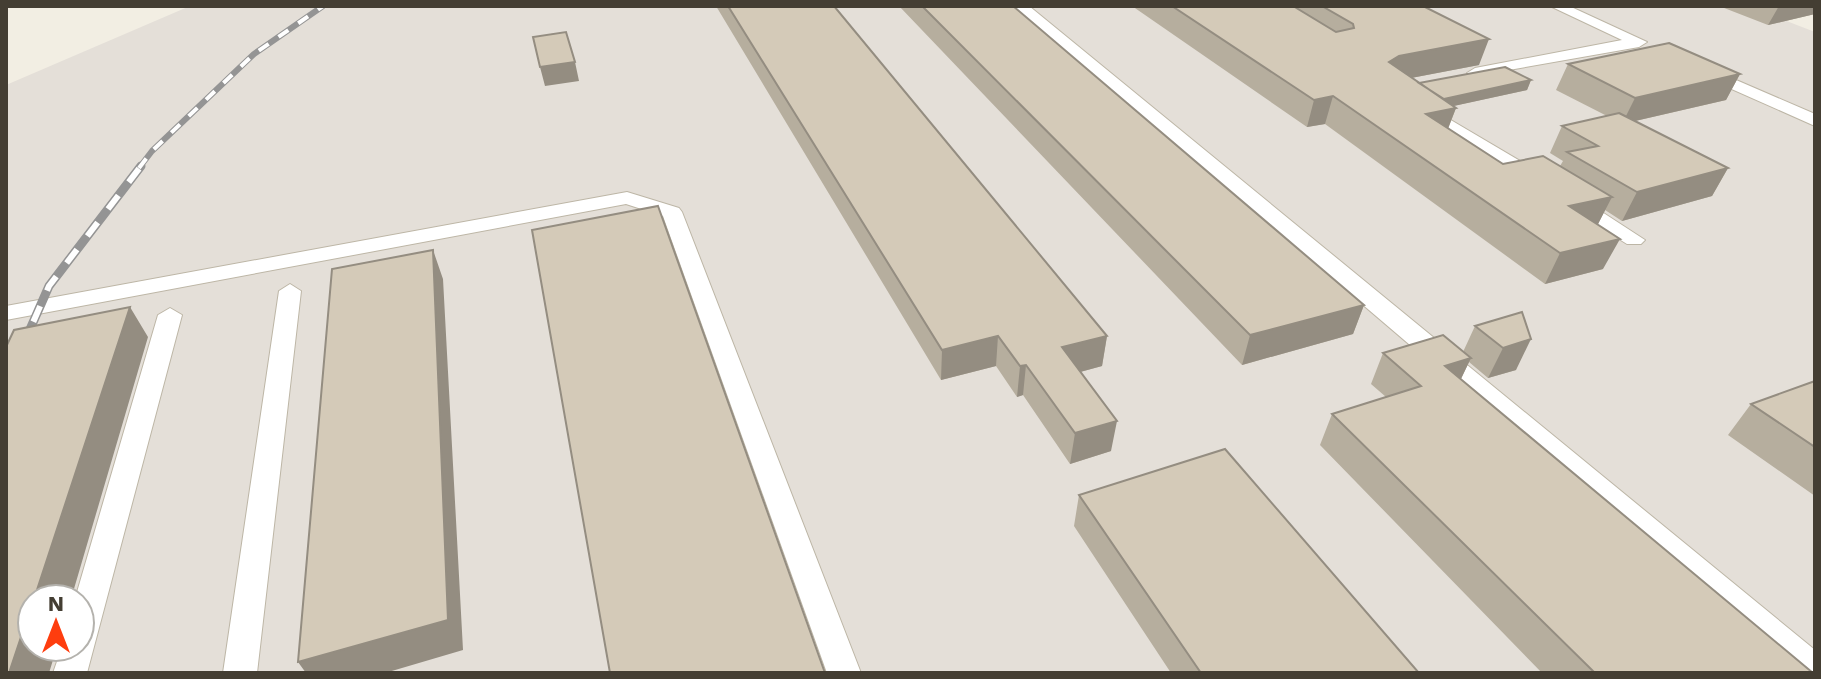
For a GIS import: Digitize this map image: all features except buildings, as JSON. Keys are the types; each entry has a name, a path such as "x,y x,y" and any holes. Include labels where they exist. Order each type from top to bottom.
{"lane":[{"path":"1020,6 1815,670"},
{"path":"1453,78 1644,45 1557,6"},
{"path":"1692,66 1815,121"},
{"path":"1405,98 1634,240"},
{"path":"6,313 627,198 672,212 844,673"},
{"path":"240,673 290,291"},
{"path":"95,583 170,315"}],"shaded area":[{"path":"190,6 1747,6 1815,32 1815,673 6,673 6,85"}],"railway":[{"path":"139,168 152,151 254,54 323,6"},
{"path":"6,384 49,286 141,166"}]}
